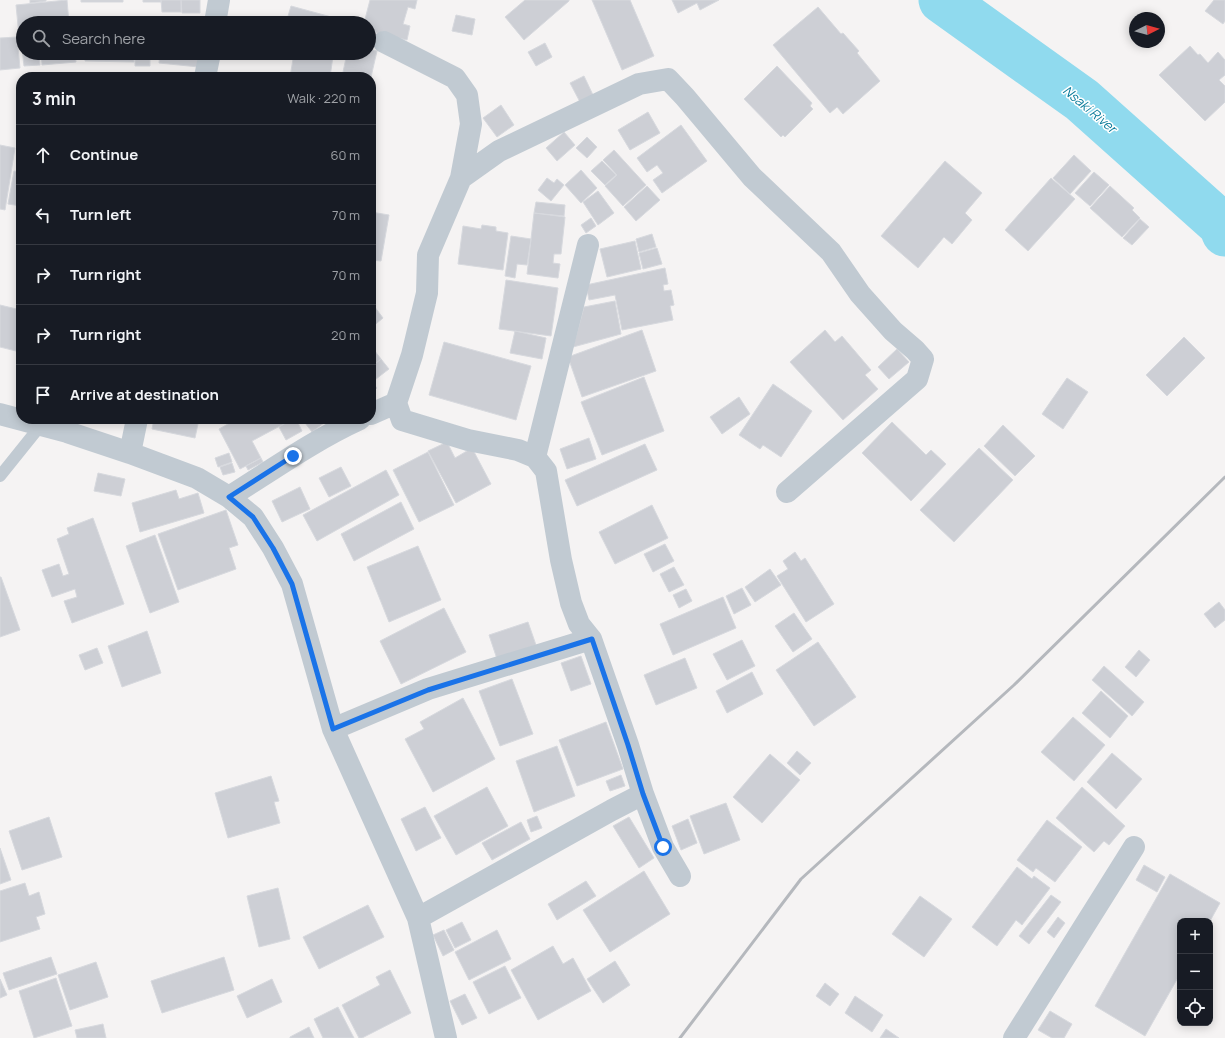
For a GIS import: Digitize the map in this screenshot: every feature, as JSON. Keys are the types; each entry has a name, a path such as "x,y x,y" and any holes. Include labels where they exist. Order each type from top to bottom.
{"street":[{"path":"216,16 219,0"},
{"path":"384,42 455,78 467,95 471,124 460,178 428,256 427,292 412,355 396,402 402,420 468,440 518,450 535,457 546,471 561,560 571,603 579,624 592,639 643,794 663,847 680,876"},
{"path":"206,72 209,60"},
{"path":"460,178 499,151 639,84 668,79 752,177 831,252 860,294 893,331 923,359 916,379 787,492"},
{"path":"535,457 588,245"},
{"path":"376,412 396,402"},
{"path":"0,414 16,419"},
{"path":"34,424 67,432 130,453 197,478 229,497 253,517 273,548 292,584 333,729 418,918 446,1038"},
{"path":"130,453 136,424"},
{"path":"229,497 293,456 348,424"},
{"path":"333,729 428,690 592,639"},
{"path":"418,918 643,794"},
{"path":"1014,1038 1134,847"}],"lane":[{"path":"0,476 41,426"}],"building":[{"path":"30,0 46,0 46,1 30,3"},
{"path":"67,0 68,16 17,16 16,5"},
{"path":"81,0 123,0 123,2 81,2"},
{"path":"143,0 161,0 161,2 143,2"},
{"path":"161,0 181,0 181,12 162,12"},
{"path":"181,0 200,0 200,13 182,13"},
{"path":"370,0 417,0 415,9 408,7 403,24 410,26 407,40 376,33 376,16 366,16"},
{"path":"525,0 569,1 524,40 505,17"},
{"path":"592,0 630,0 654,56 622,70"},
{"path":"672,0 719,0 700,10 697,3 678,13"},
{"path":"1214,0 1225,0 1225,21 1223,24 1205,11"},
{"path":"291,6 328,16 288,16"},
{"path":"818,7 841,34 843,33 859,51 857,53 880,81 843,114 837,107 830,113 773,45"},
{"path":"456,15 475,19 472,35 452,31"},
{"path":"16,37 16,60 19,60 20,68 0,70 0,38"},
{"path":"545,43 552,57 536,66 528,52"},
{"path":"1190,46 1208,63 1218,52 1225,60 1225,75 1219,80 1225,86 1225,102 1205,121 1159,75"},
{"path":"23,60 40,60 40,65 24,66"},
{"path":"42,60 76,60 76,62 42,65"},
{"path":"134,60 134,62 85,61"},
{"path":"135,60 150,60 150,66 135,66"},
{"path":"159,60 200,60 199,67 159,63"},
{"path":"293,60 332,60 331,72 291,72"},
{"path":"346,60 375,60 372,72 343,72"},
{"path":"777,66 812,103 810,106 813,109 785,137 783,135 781,137 744,99"},
{"path":"584,76 593,95 580,102 570,83"},
{"path":"501,105 514,125 497,137 483,118"},
{"path":"648,112 660,133 630,150 618,130"},
{"path":"681,125 707,161 662,193 653,180 663,173 657,165 647,172 637,158"},
{"path":"564,132 575,145 557,161 546,148"},
{"path":"587,137 597,147 587,158 576,148"},
{"path":"0,145 15,148 5,210 0,209"},
{"path":"614,150 646,185 623,206 605,186 617,175 603,160"},
{"path":"1074,155 1091,171 1070,194 1053,178"},
{"path":"602,161 616,175 605,185 591,171"},
{"path":"945,161 982,193 965,213 972,220 952,244 944,237 918,268 881,236"},
{"path":"581,170 597,188 581,203 565,185"},
{"path":"14,171 16,171 16,205 8,204"},
{"path":"1094,172 1109,185 1090,206 1075,193"},
{"path":"547,178 554,183 557,179 564,185 551,201 538,190"},
{"path":"1051,178 1075,199 1028,251 1005,230"},
{"path":"647,186 660,200 636,221 624,207"},
{"path":"1110,186 1134,208 1132,210 1140,218 1122,237 1090,208"},
{"path":"598,191 614,213 598,225 583,202"},
{"path":"536,202 565,205 564,216 534,213"},
{"path":"376,213 389,215 381,261 376,260"},
{"path":"534,213 565,217 561,254 554,254 553,263 560,264 558,278 527,274"},
{"path":"591,218 596,226 586,233 581,225"},
{"path":"1140,219 1149,227 1132,245 1123,238"},
{"path":"482,225 496,227 496,231 508,233 503,270 458,264 463,226 481,229"},
{"path":"652,234 656,247 639,252 636,239"},
{"path":"511,236 531,239 527,265 517,264 515,278 505,276"},
{"path":"635,241 641,269 607,277 600,249"},
{"path":"657,248 662,264 643,269 639,253"},
{"path":"665,268 668,284 663,285 664,291 671,290 674,305 670,306 673,320 622,330 615,295 589,300 586,285"},
{"path":"506,280 558,288 551,336 499,329"},
{"path":"615,301 621,334 573,347 584,307"},
{"path":"0,305 16,309 16,351 0,347"},
{"path":"376,309 383,318 376,324"},
{"path":"642,330 656,371 582,397 568,357"},
{"path":"825,330 835,342 842,336 871,370 865,375 878,389 843,420 790,362"},
{"path":"515,331 546,338 542,359 510,353"},
{"path":"1184,337 1205,358 1167,396 1146,375"},
{"path":"444,342 531,366 516,420 429,395"},
{"path":"897,349 909,362 889,379 878,367"},
{"path":"376,352 381,359 376,363"},
{"path":"381,359 389,369 376,379 376,363"},
{"path":"644,377 664,431 602,455 581,402"},
{"path":"1067,378 1088,392 1063,429 1042,414"},
{"path":"773,384 812,411 781,457 763,445 760,449 739,435"},
{"path":"739,397 750,414 722,434 710,417"},
{"path":"892,422 926,455 931,450 946,464 911,501 862,453"},
{"path":"153,424 198,424 195,438 152,429"},
{"path":"228,424 284,424 252,441 261,458 240,469 219,429"},
{"path":"284,424 298,424 302,431 286,440 279,427"},
{"path":"306,424 322,424 312,432"},
{"path":"1003,425 1035,456 1015,476 984,446"},
{"path":"589,438 596,459 567,469 560,449"},
{"path":"447,442 455,458 472,448 491,484 456,503 428,451"},
{"path":"645,444 657,470 577,506 565,480"},
{"path":"979,448 1013,480 954,542 920,510"},
{"path":"428,452 454,505 419,522 393,470"},
{"path":"229,453 232,462 218,467 215,458"},
{"path":"261,458 263,462 248,470 246,466"},
{"path":"232,463 235,472 223,475 220,467"},
{"path":"341,467 351,486 329,497 319,478"},
{"path":"386,470 399,495 317,541 303,515"},
{"path":"98,473 125,479 121,496 94,491"},
{"path":"300,487 310,509 282,522 272,501"},
{"path":"176,490 179,499 198,493 204,513 140,532 132,503"},
{"path":"401,502 414,529 354,561 341,534"},
{"path":"652,505 668,538 615,564 599,532"},
{"path":"226,510 238,545 229,548 236,569 178,590 158,534"},
{"path":"93,518 124,604 72,623 64,601 77,597 75,589 52,597 42,570 59,564 63,576 69,574 57,539 69,534 67,528"},
{"path":"155,535 179,602 150,613 126,546"},
{"path":"665,544 674,561 653,572 644,554"},
{"path":"418,546 441,600 389,622 367,567"},
{"path":"795,552 801,561 805,558 834,604 806,622 777,576 788,569 783,561"},
{"path":"674,567 684,585 669,592 660,574"},
{"path":"770,569 781,585 755,602 745,587"},
{"path":"0,577 20,630 0,637"},
{"path":"742,588 751,605 734,614 726,596"},
{"path":"686,589 692,601 679,608 673,595"},
{"path":"723,597 736,628 673,655 660,624"},
{"path":"1219,602 1225,610 1225,620 1215,628 1204,614"},
{"path":"444,608 466,652 401,684 380,641"},
{"path":"794,613 812,639 793,652 775,626"},
{"path":"528,622 536,645 497,659 489,635"},
{"path":"147,631 161,673 122,687 108,646"},
{"path":"742,640 755,666 727,680 713,654"},
{"path":"818,642 856,697 814,726 776,670"},
{"path":"97,648 103,663 85,670 79,655"},
{"path":"1139,650 1150,660 1136,677 1125,667"},
{"path":"581,656 591,684 571,691 561,663"},
{"path":"685,658 697,688 656,705 644,675"},
{"path":"1104,666 1144,702 1132,716 1092,680"},
{"path":"752,672 763,694 727,713 716,691"},
{"path":"512,679 533,734 500,746 479,691"},
{"path":"1101,691 1128,716 1110,738 1082,713"},
{"path":"463,698 495,759 433,792 405,739 424,729 420,722"},
{"path":"1073,717 1105,745 1074,781 1041,752"},
{"path":"606,722 623,769 577,786 559,740"},
{"path":"557,746 575,796 534,812 516,761"},
{"path":"797,751 811,763 800,775 787,763"},
{"path":"1112,753 1142,779 1116,809 1087,782"},
{"path":"770,754 800,780 762,823 733,797"},
{"path":"621,775 625,786 610,791 606,781"},
{"path":"271,776 279,801 274,802 280,823 228,838 215,793"},
{"path":"487,787 508,826 456,855 434,816"},
{"path":"1082,787 1125,826 1109,845 1104,841 1094,852 1056,818"},
{"path":"726,803 740,840 704,854 690,816"},
{"path":"425,807 441,838 416,851 401,819"},
{"path":"537,816 542,828 531,832 527,820"},
{"path":"49,817 62,857 22,870 9,831"},
{"path":"629,817 654,858 639,868 613,826"},
{"path":"688,819 697,843 681,850 672,826"},
{"path":"1047,820 1082,847 1055,882 1036,868 1033,872 1017,860"},
{"path":"521,822 530,839 492,860 482,843"},
{"path":"0,848 11,880 0,884"},
{"path":"1144,865 1165,877 1157,892 1136,880"},
{"path":"1017,867 1032,879 1034,876 1050,888 1022,925 1016,920 997,946 972,927"},
{"path":"644,871 670,914 610,952 583,910"},
{"path":"1170,874 1220,903 1212,918 1177,918 1177,979 1145,1036 1095,1006"},
{"path":"586,881 596,896 557,920 548,904"},
{"path":"25,883 29,896 39,892 45,914 36,917 40,929 0,942 0,891"},
{"path":"278,888 290,939 259,947 247,896"},
{"path":"1051,895 1061,902 1029,944 1019,936"},
{"path":"920,896 952,919 924,957 892,934"},
{"path":"368,905 384,937 319,969 303,937"},
{"path":"1058,917 1065,923 1054,938 1047,932"},
{"path":"462,922 471,940 455,948 446,930"},
{"path":"444,930 454,950 443,956 433,935"},
{"path":"497,930 511,959 469,980 455,952"},
{"path":"553,946 563,964 573,958 591,991 538,1020 511,970"},
{"path":"51,957 57,974 9,990 3,973"},
{"path":"224,957 234,990 162,1013 151,981"},
{"path":"615,961 630,985 603,1003 587,979"},
{"path":"96,962 108,997 70,1010 58,975"},
{"path":"505,966 521,998 489,1014 473,982"},
{"path":"390,970 411,1013 362,1038 359,1038 342,1005 380,985 376,977"},
{"path":"56,978 72,1026 34,1038 19,991"},
{"path":"0,979 7,995 0,998"},
{"path":"272,979 282,1002 247,1018 237,996"},
{"path":"825,983 839,994 830,1006 816,996"},
{"path":"465,994 477,1018 462,1025 450,1001"},
{"path":"855,996 883,1015 872,1032 845,1013"},
{"path":"338,1007 354,1038 323,1038 314,1019"},
{"path":"1050,1011 1072,1024 1064,1038 1052,1038 1038,1030"},
{"path":"103,1024 106,1038 77,1038 75,1030"},
{"path":"309,1027 314,1038 290,1038 290,1037"},
{"path":"886,1029 899,1038 880,1038"}],"waterway":[{"name":"Nsaki River","path":"942,0 1082,100 1222,225 1225,233"}],"railway":[{"path":"680,1038 801,879 1014,685 1225,477"}],"route":[{"path":"293,456 229,497 253,517 273,548 292,584 333,729 428,690 592,639 643,794 663,847"}]}
